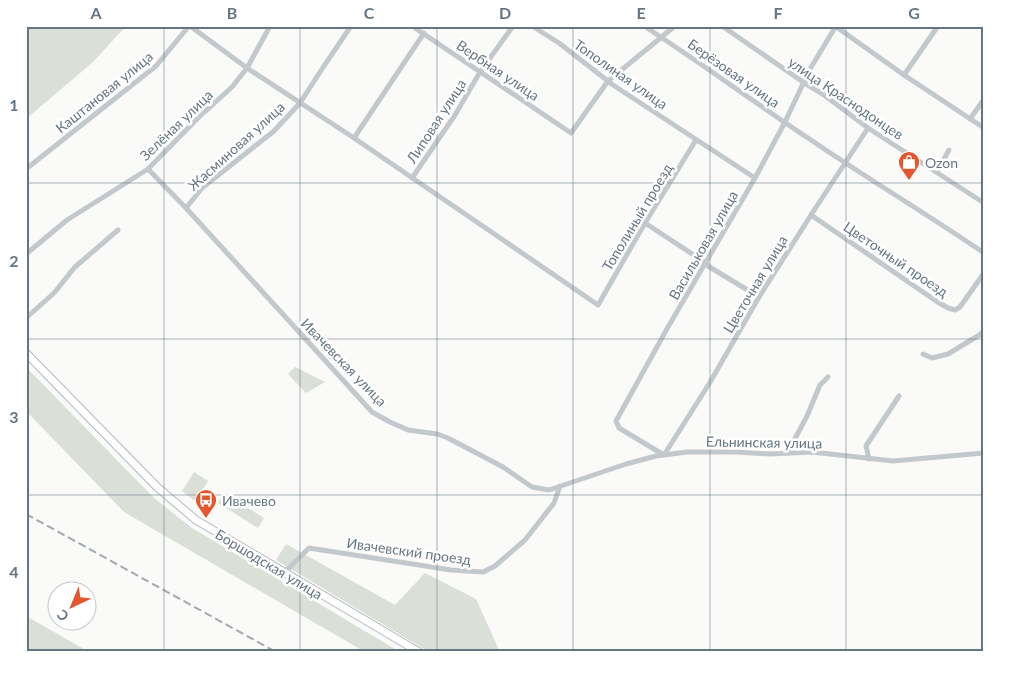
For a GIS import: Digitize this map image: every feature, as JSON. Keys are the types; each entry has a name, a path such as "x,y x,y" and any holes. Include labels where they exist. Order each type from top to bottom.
{"street":[{"path":"189,26 247,68 412,178"},
{"name":"Каштановая улица","path":"26,169 156,66 189,26"},
{"name":"Зелёная улица","path":"26,254 67,220 148,169 198,117 232,87 247,68 270,26"},
{"name":"Жасминовая улица","path":"186,208 202,188 274,131 300,103 351,26"},
{"name":"Вербная улица","path":"412,26 571,134 608,81"},
{"name":"Липовая улица","path":"412,178 455,115 480,72 513,26"},
{"name":"Тополиная улица","path":"532,26 559,43 608,81 756,178"},
{"name":"Берёзовая улица","path":"644,26 785,122"},
{"path":"608,81 675,26"},
{"name":"улица Краснодонцев","path":"722,26 824,95 868,128 984,202"},
{"path":"836,26 904,75 984,128"},
{"name":"Васильковая улица","path":"664,455 619,428 616,421 668,327 756,178 799,95 803,82 815,59 836,26"},
{"path":"904,75 938,26"},
{"path":"354,138 424,33"},
{"path":"970,119 984,99"},
{"path":"785,122 940,222 984,253"},
{"name":"Цветочная улица","path":"664,455 709,384 759,297 868,128"},
{"name":"Тополиный проезд","path":"412,178 598,305 696,140"},
{"path":"937,172 949,150"},
{"name":"Ивачевская улица","path":"148,169 186,208 372,412 408,430 437,434 448,438 532,487 549,490"},
{"name":"Цветочный проезд","path":"811,214 948,308 954,310 960,306 984,273"},
{"path":"645,223 708,266 759,297"},
{"path":"26,318 54,293 75,267 118,230"},
{"path":"923,354 932,358 948,354 981,334 984,330"},
{"name":"Боршодская улица","path":"26,354 157,487 196,520 418,652"},
{"path":"788,452 807,416 820,385 828,377"},
{"path":"869,459 866,446 899,396"},
{"name":"Ельнинская улица","path":"549,490 626,464 687,452 822,453 893,461 984,453"},
{"name":"Ивачевский проезд","path":"284,572 309,548 451,570 483,572 495,566 525,540 554,503 560,486"}],"shaded area":[{"path":"26,26 126,26 93,62 26,119"},
{"path":"26,367 154,498 192,528 400,652 365,652 124,512 26,411"},
{"path":"295,367 325,382 306,393 288,374"},
{"path":"194,472 208,481 195,501 182,491"},
{"path":"224,493 264,518 258,528 218,503"},
{"path":"286,544 395,605 425,573 476,599 500,652 429,652 276,560"},
{"path":"26,616 89,652 26,652"}],"railway":[{"path":"26,514 276,652"}],"place":[{"name":"Ozon","path":"909,181"},
{"name":"Ивачево","path":"206,519"}]}
